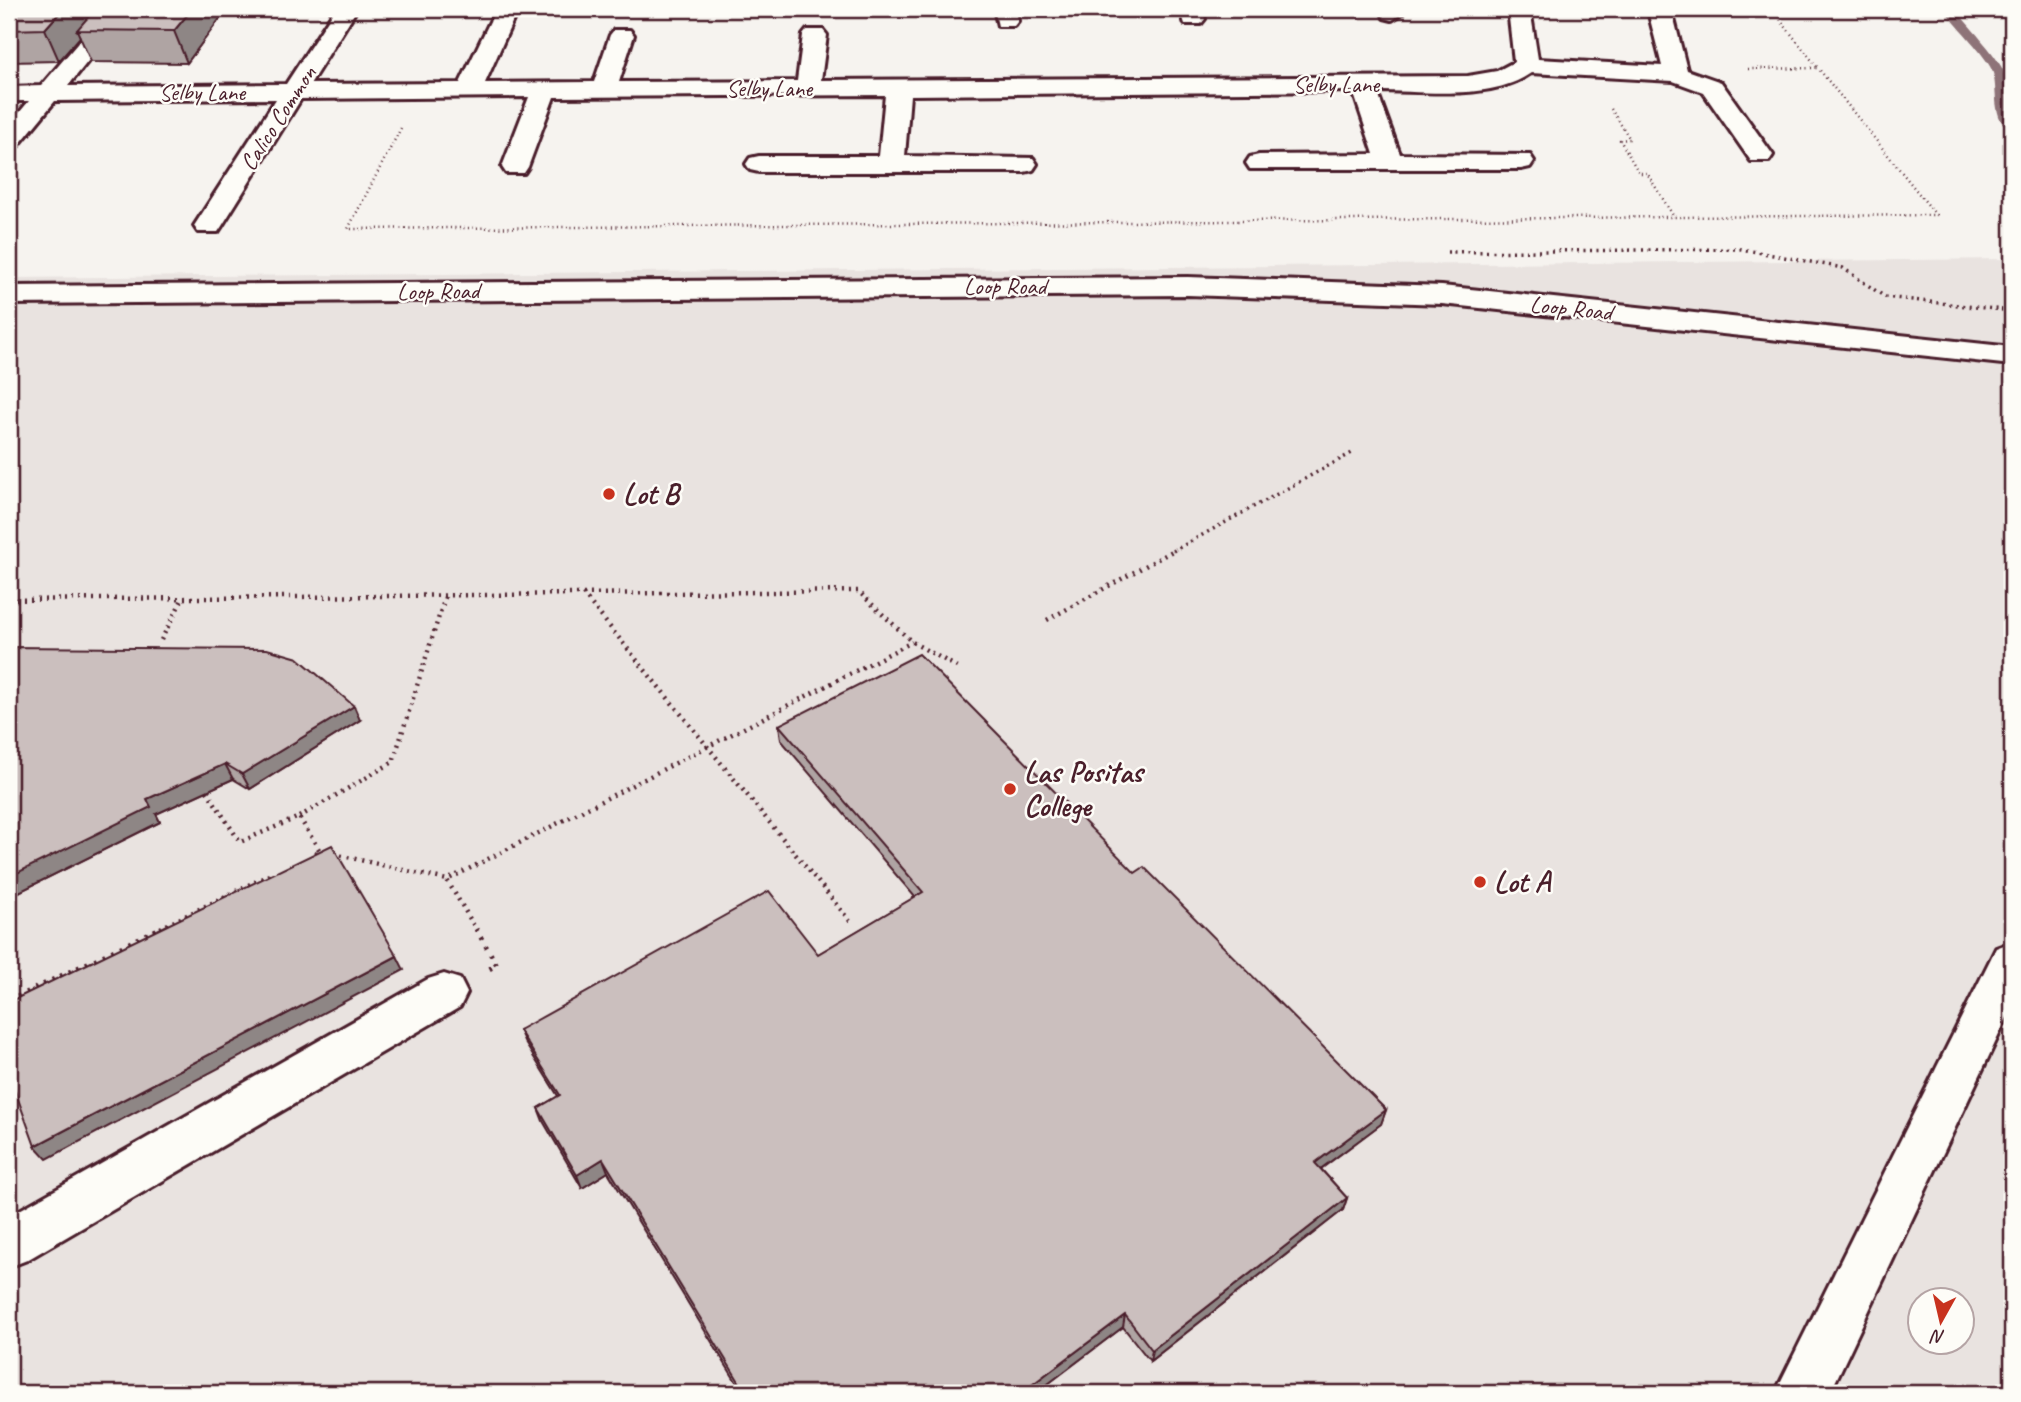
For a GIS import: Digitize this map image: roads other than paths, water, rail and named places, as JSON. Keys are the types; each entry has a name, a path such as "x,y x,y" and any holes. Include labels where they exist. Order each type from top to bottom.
{"street":[{"path":"9,141 120,9"},
{"name":"Calico Common","path":"208,226 346,9"},
{"path":"470,90 507,9"},
{"path":"1519,9 1527,52 1526,65 1676,72 1712,87 1759,155"},
{"path":"1661,15 1676,72"},
{"path":"604,89 622,35"},
{"path":"808,88 815,35"},
{"name":"Selby Lane","path":"9,93 1468,83 1516,74 1526,65"},
{"path":"1362,83 1390,162"},
{"path":"891,164 898,87"},
{"path":"515,167 544,90"},
{"path":"1259,163 1521,161"},
{"path":"759,164 1024,164"},
{"name":"Loop Road","path":"9,295 1188,286 1442,295 2005,355"},
{"path":"2005,355 2012,384"},
{"path":"1801,1393 2012,961"},
{"path":"9,1243 444,993"}],"waterway":[{"path":"1951,11 1998,71 2001,103 2012,127"}],"place":[{"name":"Lot B","path":"609,494"},
{"name":"Las Positas College","path":"1010,789"},
{"name":"Lot A","path":"1480,882"}]}
